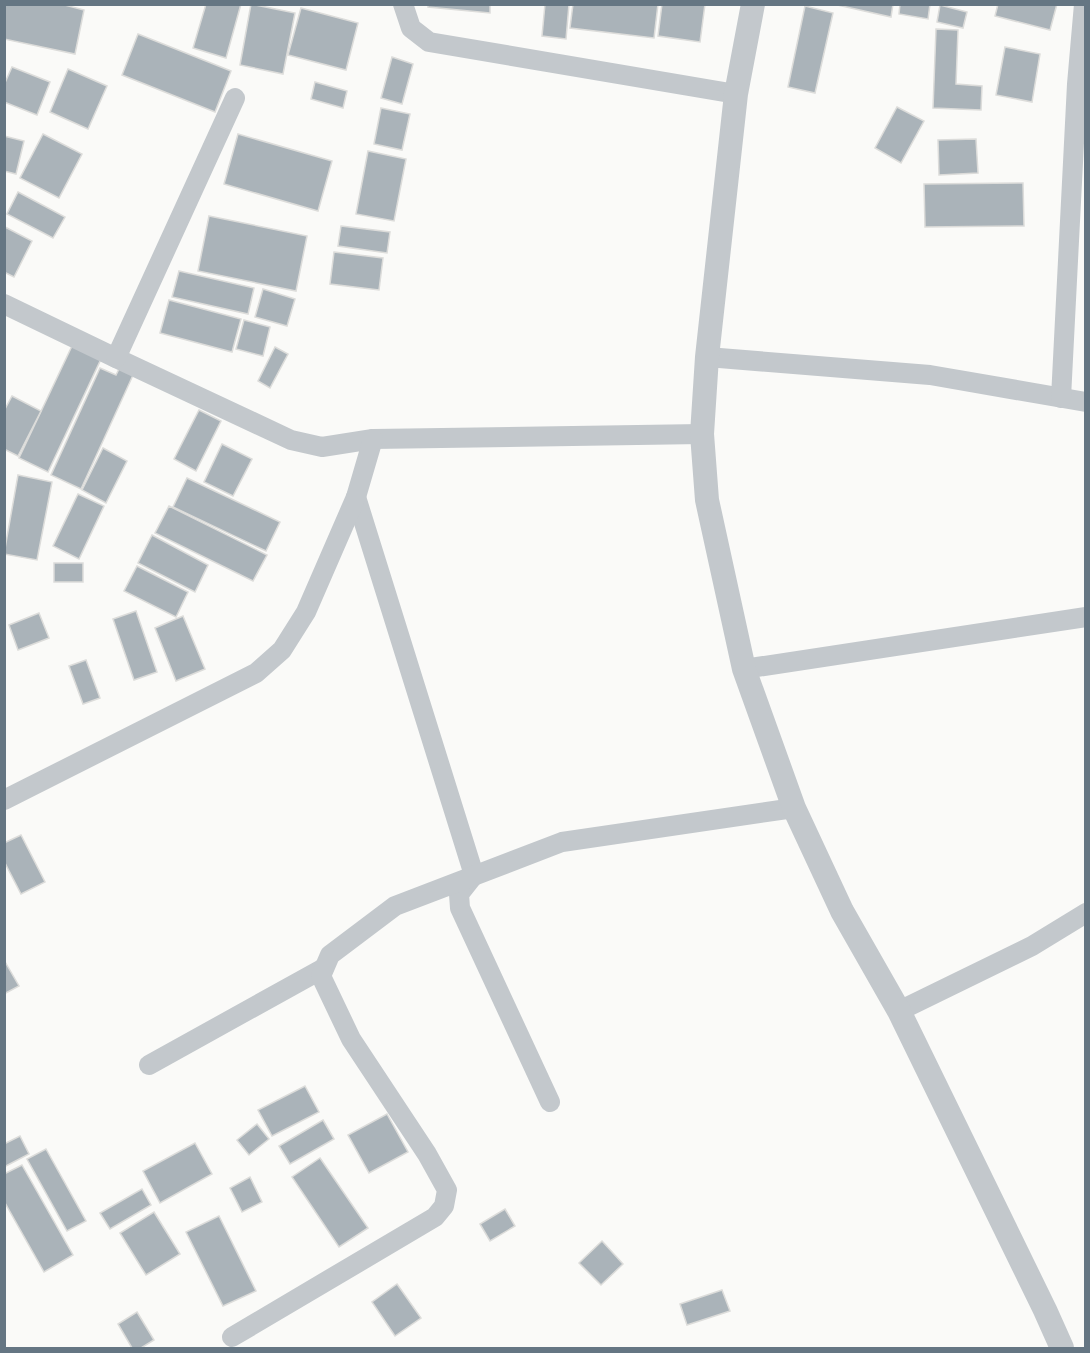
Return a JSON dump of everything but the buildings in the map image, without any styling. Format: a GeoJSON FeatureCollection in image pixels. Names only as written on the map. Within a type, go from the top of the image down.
{"type":"FeatureCollection","features":[{"type":"Feature","properties":{"kind":"street"},"geometry":{"type":"LineString","coordinates":[[403,4],[411,28],[429,42],[736,94]]}},
{"type":"Feature","properties":{"kind":"street"},"geometry":{"type":"LineString","coordinates":[[753,4],[736,94],[707,357],[702,434],[707,500],[744,669],[794,808],[842,911],[899,1011],[1062,1348]]}},
{"type":"Feature","properties":{"kind":"street"},"geometry":{"type":"LineString","coordinates":[[1061,398],[1077,84],[1084,4]]}},
{"type":"Feature","properties":{"kind":"street"},"geometry":{"type":"LineString","coordinates":[[116,358],[235,98]]}},
{"type":"Feature","properties":{"kind":"street"},"geometry":{"type":"LineString","coordinates":[[4,304],[291,440],[322,447],[373,439],[702,434]]}},
{"type":"Feature","properties":{"kind":"street"},"geometry":{"type":"LineString","coordinates":[[707,357],[930,375],[1086,402]]}},
{"type":"Feature","properties":{"kind":"street"},"geometry":{"type":"LineString","coordinates":[[4,800],[256,674],[282,650],[306,612],[356,497],[373,439]]}},
{"type":"Feature","properties":{"kind":"street"},"geometry":{"type":"LineString","coordinates":[[356,497],[474,875]]}},
{"type":"Feature","properties":{"kind":"street"},"geometry":{"type":"LineString","coordinates":[[744,669],[1086,617]]}},
{"type":"Feature","properties":{"kind":"street"},"geometry":{"type":"LineString","coordinates":[[232,1337],[435,1217],[444,1206],[447,1190],[427,1154],[351,1039],[321,976],[330,955],[395,906],[562,842],[794,808]]}},
{"type":"Feature","properties":{"kind":"street"},"geometry":{"type":"LineString","coordinates":[[474,875],[459,894],[460,908],[550,1102]]}},
{"type":"Feature","properties":{"kind":"street"},"geometry":{"type":"LineString","coordinates":[[899,1011],[1032,946],[1086,913]]}},
{"type":"Feature","properties":{"kind":"street"},"geometry":{"type":"LineString","coordinates":[[149,1065],[324,968]]}}]}
